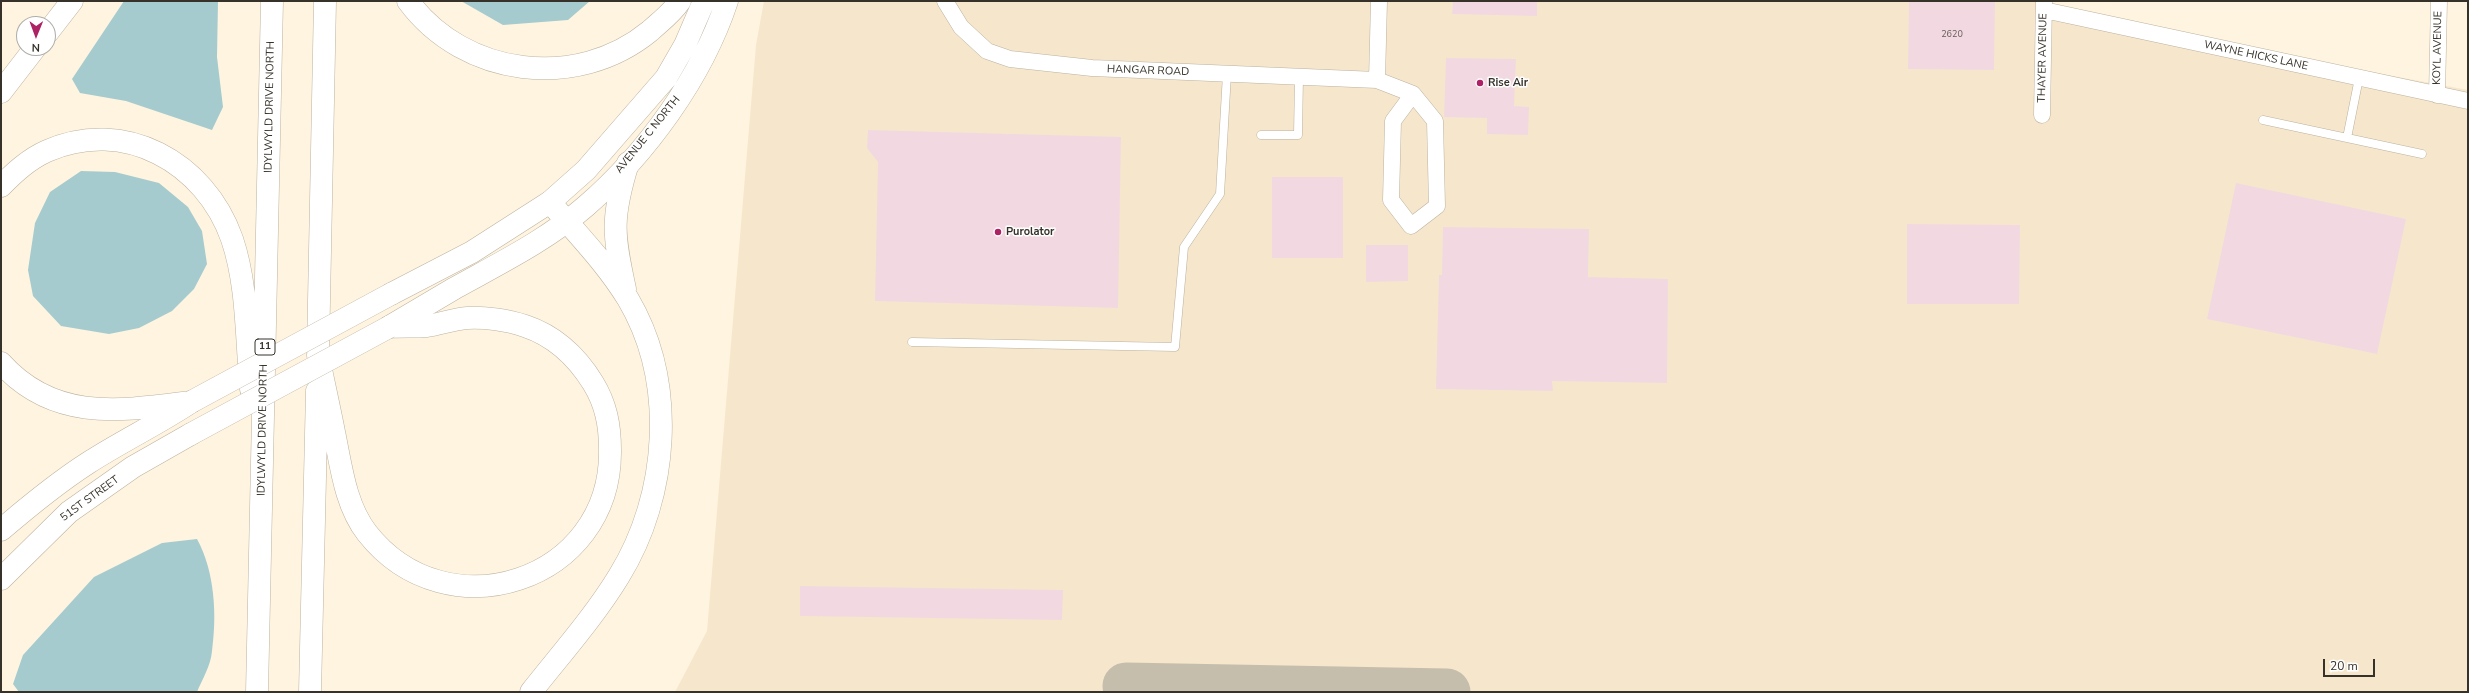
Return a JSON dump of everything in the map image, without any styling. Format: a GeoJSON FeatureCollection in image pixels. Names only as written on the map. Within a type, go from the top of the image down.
{"type":"FeatureCollection","features":[{"type":"Feature","properties":{"kind":"main road"},"geometry":{"type":"LineString","coordinates":[[56,22],[72,1]]}},
{"type":"Feature","properties":{"kind":"main road","name":"IDYLWYLD DRIVE NORTH"},"geometry":{"type":"LineString","coordinates":[[257,692],[272,1]]}},
{"type":"Feature","properties":{"kind":"main road"},"geometry":{"type":"LineString","coordinates":[[310,692],[325,1]]}},
{"type":"Feature","properties":{"kind":"main road"},"geometry":{"type":"LineString","coordinates":[[408,1],[431,26],[454,45],[486,59],[520,68],[549,70],[575,66],[604,57],[635,43],[672,12],[680,1]]}},
{"type":"Feature","properties":{"kind":"main road","name":"AVENUE C NORTH"},"geometry":{"type":"LineString","coordinates":[[191,402],[472,252],[550,202],[601,154],[666,78],[685,45],[704,1]]}},
{"type":"Feature","properties":{"kind":"main road","name":"AVENUE C NORTH"},"geometry":{"type":"LineString","coordinates":[[389,327],[517,254],[586,206],[628,163],[672,109],[699,67],[727,1]]}},
{"type":"Feature","properties":{"kind":"main road"},"geometry":{"type":"LineString","coordinates":[[1,92],[29,56]]}},
{"type":"Feature","properties":{"kind":"main road"},"geometry":{"type":"LineString","coordinates":[[1,186],[29,161],[47,152],[88,140],[128,142],[167,157],[188,172],[214,202],[232,239],[243,288],[262,490]]}},
{"type":"Feature","properties":{"kind":"main road"},"geometry":{"type":"LineString","coordinates":[[627,298],[615,244],[614,228],[617,199],[628,163]]}},
{"type":"Feature","properties":{"kind":"main road"},"geometry":{"type":"LineString","coordinates":[[531,692],[619,577],[630,556],[641,528],[654,484],[662,431],[658,379],[643,329],[627,298],[593,251],[550,202]]}},
{"type":"Feature","properties":{"kind":"main road"},"geometry":{"type":"LineString","coordinates":[[318,354],[347,491],[366,532],[399,565],[418,575],[454,586],[473,587],[506,584],[552,565],[582,535],[599,511],[607,484],[610,458],[607,414],[601,396],[588,375],[562,345],[525,326],[468,318],[426,326],[389,327]]}},
{"type":"Feature","properties":{"kind":"main road","name":"51ST STREET"},"geometry":{"type":"LineString","coordinates":[[1,579],[69,512],[133,468],[191,434],[389,327]]}},
{"type":"Feature","properties":{"kind":"main road"},"geometry":{"type":"LineString","coordinates":[[1,363],[18,380],[36,392],[74,406],[123,410],[191,402]]}},
{"type":"Feature","properties":{"kind":"main road"},"geometry":{"type":"LineString","coordinates":[[1,530],[28,506],[82,467],[191,402]]}},
{"type":"Feature","properties":{"kind":"street","name":"HANGAR ROAD"},"geometry":{"type":"LineString","coordinates":[[945,1],[961,27],[987,51],[1010,58],[1092,68],[1377,80],[1413,94],[1435,121],[1437,206],[1412,226],[1391,200],[1393,121],[1413,94]]}},
{"type":"Feature","properties":{"kind":"street"},"geometry":{"type":"LineString","coordinates":[[1377,80],[1379,1]]}},
{"type":"Feature","properties":{"kind":"street","name":"KOYL AVENUE"},"geometry":{"type":"LineString","coordinates":[[2437,95],[2439,1]]}},
{"type":"Feature","properties":{"kind":"street","name":"WAYNE HICKS LANE"},"geometry":{"type":"LineString","coordinates":[[2044,6],[2359,78],[2468,101]]}},
{"type":"Feature","properties":{"kind":"street","name":"THAYER AVENUE"},"geometry":{"type":"LineString","coordinates":[[2042,115],[2044,6]]}},
{"type":"Feature","properties":{"kind":"lane"},"geometry":{"type":"LineString","coordinates":[[912,342],[1175,347],[1184,247],[1220,194],[1227,74]]}},
{"type":"Feature","properties":{"kind":"lane"},"geometry":{"type":"LineString","coordinates":[[1261,134],[1298,135],[1299,77]]}},
{"type":"Feature","properties":{"kind":"lane"},"geometry":{"type":"LineString","coordinates":[[2347,138],[2359,78]]}},
{"type":"Feature","properties":{"kind":"lane"},"geometry":{"type":"LineString","coordinates":[[2263,120],[2422,154]]}},
{"type":"Feature","properties":{"kind":"shaded area"},"geometry":{"type":"Polygon","coordinates":[[[764,1],[2044,1],[2044,11],[2468,90],[2468,692],[675,692],[707,631],[756,45],[764,1]]]}},
{"type":"Feature","properties":{"kind":"water"},"geometry":{"type":"Polygon","coordinates":[[[124,1],[218,1],[217,57],[223,107],[212,130],[126,101],[80,93],[72,79],[124,1]]]}},
{"type":"Feature","properties":{"kind":"water"},"geometry":{"type":"Polygon","coordinates":[[[461,1],[590,1],[568,20],[503,25],[461,1]]]}},
{"type":"Feature","properties":{"kind":"water"},"geometry":{"type":"Polygon","coordinates":[[[81,171],[115,172],[159,183],[188,207],[202,231],[207,264],[194,289],[172,311],[139,328],[109,334],[61,326],[33,296],[28,270],[35,223],[50,192],[81,171]]]}},
{"type":"Feature","properties":{"kind":"water"},"geometry":{"type":"Polygon","coordinates":[[[197,539],[208,565],[211,579],[214,608],[214,637],[210,662],[197,692],[19,692],[13,684],[23,655],[94,577],[162,543],[197,539]]]}},
{"type":"Feature","properties":{"kind":"building"},"geometry":{"type":"Polygon","coordinates":[[[1453,1],[1537,1],[1537,16],[1452,14],[1453,1]]]}},
{"type":"Feature","properties":{"kind":"building"},"geometry":{"type":"Polygon","coordinates":[[[1909,1],[1995,1],[1994,70],[1908,69],[1909,1]]]}},
{"type":"Feature","properties":{"kind":"building","name":"Rise Air"},"geometry":{"type":"Polygon","coordinates":[[[1446,58],[1516,59],[1514,106],[1529,107],[1528,135],[1487,134],[1487,118],[1444,117],[1446,58]]]}},
{"type":"Feature","properties":{"kind":"building","name":"Purolator"},"geometry":{"type":"Polygon","coordinates":[[[868,130],[1121,137],[1118,308],[875,301],[878,162],[867,148],[868,130]]]}},
{"type":"Feature","properties":{"kind":"building"},"geometry":{"type":"Polygon","coordinates":[[[1272,177],[1343,177],[1343,258],[1272,258],[1272,177]]]}},
{"type":"Feature","properties":{"kind":"building"},"geometry":{"type":"Polygon","coordinates":[[[2236,183],[2406,219],[2377,354],[2207,319],[2236,183]]]}},
{"type":"Feature","properties":{"kind":"building"},"geometry":{"type":"Polygon","coordinates":[[[1907,224],[2020,225],[2019,304],[1907,304],[1907,224]]]}},
{"type":"Feature","properties":{"kind":"building"},"geometry":{"type":"Polygon","coordinates":[[[1443,227],[1589,229],[1588,277],[1668,279],[1667,383],[1552,381],[1553,391],[1436,389],[1439,275],[1442,275],[1443,227]]]}},
{"type":"Feature","properties":{"kind":"building"},"geometry":{"type":"Polygon","coordinates":[[[1366,245],[1408,245],[1408,281],[1366,282],[1366,245]]]}},
{"type":"Feature","properties":{"kind":"building"},"geometry":{"type":"Polygon","coordinates":[[[800,586],[1063,590],[1062,620],[800,616],[800,586]]]}},
{"type":"Feature","properties":{"kind":"taxiway"},"geometry":{"type":"LineString","coordinates":[[1126,686],[1447,692]]}},
{"type":"Feature","properties":{"kind":"place","name":"Rise Air"},"geometry":{"type":"Point","coordinates":[1480,83]}},
{"type":"Feature","properties":{"kind":"place","name":"Purolator"},"geometry":{"type":"Point","coordinates":[998,232]}}]}
